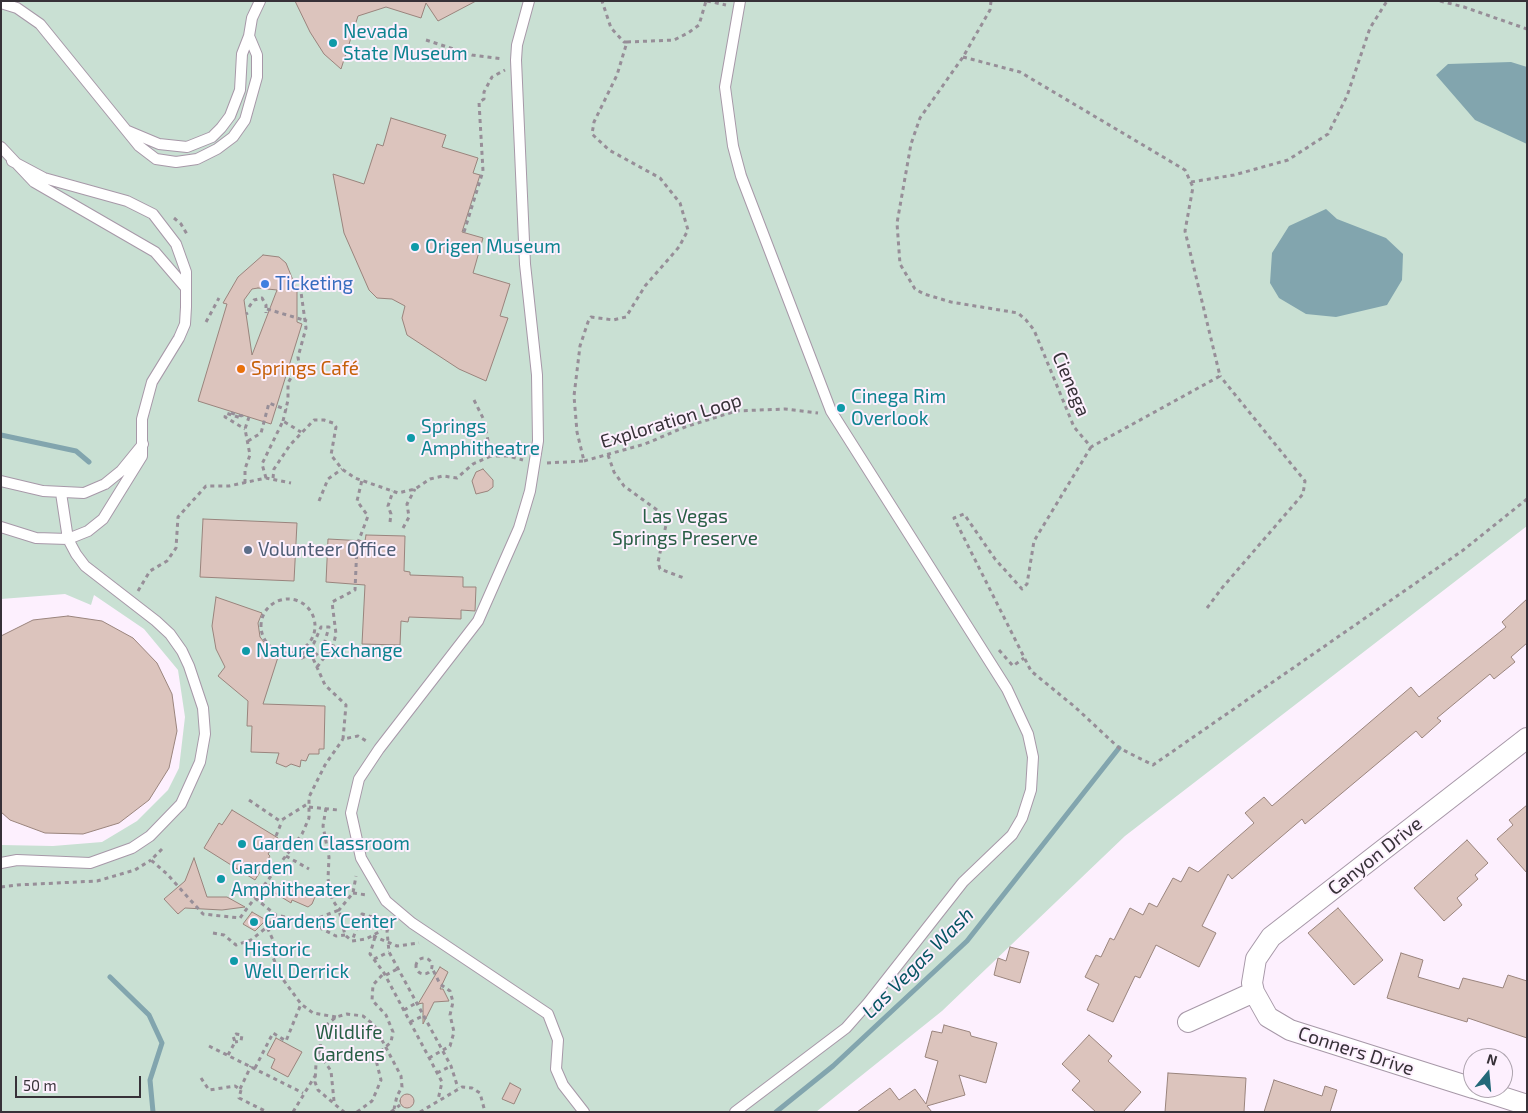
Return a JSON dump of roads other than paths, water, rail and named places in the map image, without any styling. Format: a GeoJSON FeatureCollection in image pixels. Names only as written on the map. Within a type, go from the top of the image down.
{"type":"FeatureCollection","features":[{"type":"Feature","properties":{"kind":"street","name":"Canyon Drive"},"geometry":{"type":"LineString","coordinates":[[1254,992],[1252,983],[1256,959],[1271,937],[1527,738]]}},
{"type":"Feature","properties":{"kind":"street"},"geometry":{"type":"LineString","coordinates":[[1188,1022],[1254,992]]}},
{"type":"Feature","properties":{"kind":"street","name":"Conners Drive"},"geometry":{"type":"LineString","coordinates":[[1254,992],[1268,1017],[1290,1030],[1463,1085]]}},
{"type":"Feature","properties":{"kind":"street","name":"Conners Drive"},"geometry":{"type":"LineString","coordinates":[[1505,1098],[1527,1105]]}},
{"type":"Feature","properties":{"kind":"lane"},"geometry":{"type":"LineString","coordinates":[[123,128],[147,140],[172,146],[188,146],[212,137],[230,116],[235,106],[240,90],[242,54],[249,36],[252,18],[260,1]]}},
{"type":"Feature","properties":{"kind":"lane"},"geometry":{"type":"LineString","coordinates":[[529,1],[517,45],[516,68],[525,264],[537,376],[538,441],[530,491],[519,528],[478,621],[379,749],[359,779],[351,813],[354,833],[367,870],[378,890],[398,912],[548,1014],[558,1040],[556,1069],[563,1085],[584,1112]]}},
{"type":"Feature","properties":{"kind":"lane"},"geometry":{"type":"LineString","coordinates":[[735,1112],[846,1028],[868,1003],[963,882],[1012,834],[1022,818],[1031,790],[1033,757],[1028,734],[1006,689],[831,411],[742,176],[733,146],[725,87],[740,1]]}},
{"type":"Feature","properties":{"kind":"lane"},"geometry":{"type":"LineString","coordinates":[[1,3],[17,8],[40,24],[139,146],[156,158],[176,162],[197,159],[218,149],[233,137],[246,120],[257,77],[257,56],[249,36]]}},
{"type":"Feature","properties":{"kind":"lane"},"geometry":{"type":"LineString","coordinates":[[1,147],[12,161],[34,182],[155,252],[186,288]]}},
{"type":"Feature","properties":{"kind":"lane"},"geometry":{"type":"LineString","coordinates":[[1,527],[36,538],[68,539],[88,530],[103,519],[137,467],[142,456],[142,419],[152,382],[179,338],[184,324],[186,288],[186,272],[176,244],[153,214],[127,201],[44,178],[12,161]]}},
{"type":"Feature","properties":{"kind":"lane"},"geometry":{"type":"LineString","coordinates":[[1,481],[34,489],[84,493],[105,484],[121,471],[143,444]]}},
{"type":"Feature","properties":{"kind":"lane"},"geometry":{"type":"LineString","coordinates":[[1,863],[17,860],[90,863],[132,848],[150,836],[177,809],[191,786],[200,762],[205,734],[203,708],[182,651],[170,634],[85,566],[68,539],[61,492]]}},
{"type":"Feature","properties":{"kind":"water"},"geometry":{"type":"Polygon","coordinates":[[[1511,62],[1527,67],[1527,144],[1475,120],[1436,75],[1448,64],[1511,62]]]}},
{"type":"Feature","properties":{"kind":"water"},"geometry":{"type":"Polygon","coordinates":[[[1326,209],[1337,219],[1386,238],[1403,254],[1402,280],[1387,305],[1336,317],[1306,314],[1279,298],[1270,283],[1272,253],[1289,226],[1326,209]]]}},
{"type":"Feature","properties":{"kind":"waterway"},"geometry":{"type":"LineString","coordinates":[[1,435],[76,451],[89,462]]}},
{"type":"Feature","properties":{"kind":"waterway","name":"Las Vegas Wash"},"geometry":{"type":"LineString","coordinates":[[776,1112],[833,1066],[967,941],[1119,748]]}},
{"type":"Feature","properties":{"kind":"waterway"},"geometry":{"type":"LineString","coordinates":[[110,977],[149,1015],[162,1043],[150,1080],[153,1112]]}},
{"type":"Feature","properties":{"kind":"place","name":"Nevada State Museum"},"geometry":{"type":"Point","coordinates":[333,43]}},
{"type":"Feature","properties":{"kind":"place","name":"Origen Museum"},"geometry":{"type":"Point","coordinates":[415,247]}},
{"type":"Feature","properties":{"kind":"place","name":"Ticketing"},"geometry":{"type":"Point","coordinates":[265,284]}},
{"type":"Feature","properties":{"kind":"place","name":"Springs Café"},"geometry":{"type":"Point","coordinates":[241,369]}},
{"type":"Feature","properties":{"kind":"place","name":"Cinega Rim Overlook"},"geometry":{"type":"Point","coordinates":[841,408]}},
{"type":"Feature","properties":{"kind":"place","name":"Springs Amphitheatre"},"geometry":{"type":"Point","coordinates":[411,438]}},
{"type":"Feature","properties":{"kind":"place","name":"Volunteer Office"},"geometry":{"type":"Point","coordinates":[248,550]}},
{"type":"Feature","properties":{"kind":"place","name":"Nature Exchange"},"geometry":{"type":"Point","coordinates":[246,651]}},
{"type":"Feature","properties":{"kind":"place","name":"Garden Classroom"},"geometry":{"type":"Point","coordinates":[242,844]}},
{"type":"Feature","properties":{"kind":"place","name":"Garden Amphitheater"},"geometry":{"type":"Point","coordinates":[221,879]}},
{"type":"Feature","properties":{"kind":"place","name":"Gardens Center"},"geometry":{"type":"Point","coordinates":[254,922]}},
{"type":"Feature","properties":{"kind":"place","name":"Historic Well Derrick"},"geometry":{"type":"Point","coordinates":[234,961]}},
{"type":"Feature","properties":{"kind":"park label","name":"Las Vegas Springs Preserve"},"geometry":{"type":"Point","coordinates":[685,528]}},
{"type":"Feature","properties":{"kind":"park label","name":"Wildlife Gardens"},"geometry":{"type":"Point","coordinates":[349,1044]}}]}
